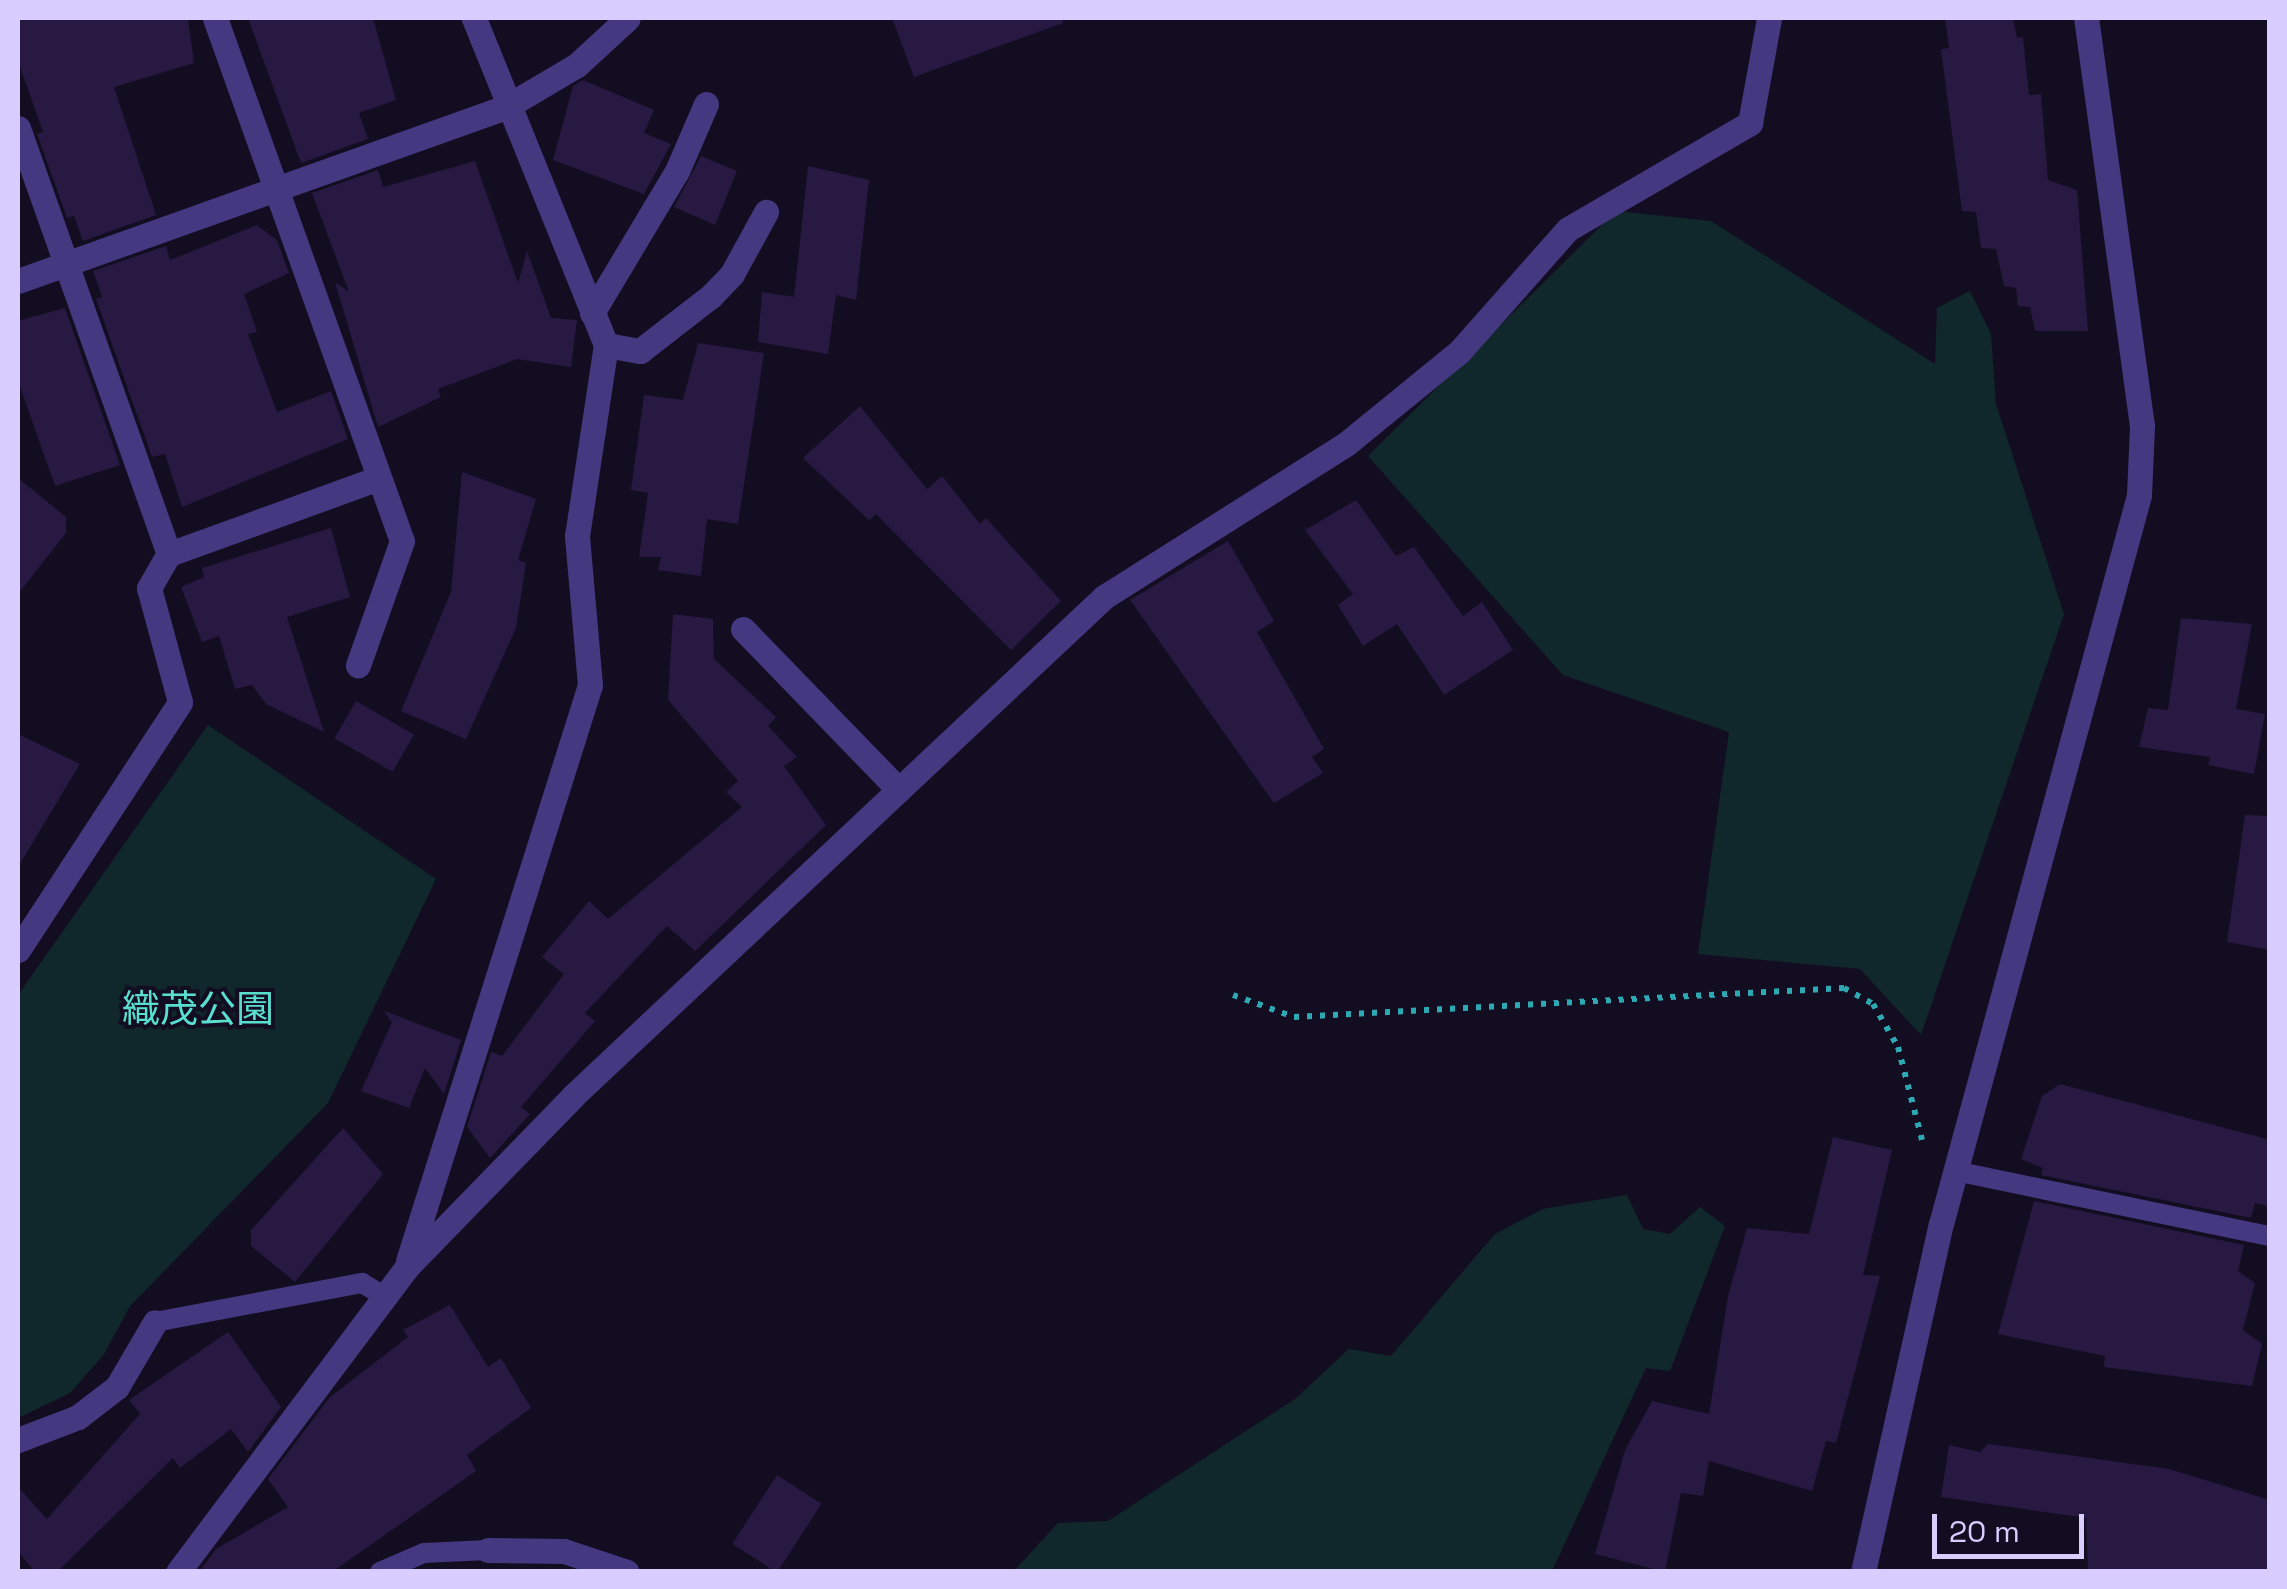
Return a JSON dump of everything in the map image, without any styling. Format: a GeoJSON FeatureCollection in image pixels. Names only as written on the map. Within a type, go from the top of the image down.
{"type":"FeatureCollection","features":[{"type":"Feature","properties":{"kind":"street"},"geometry":{"type":"LineString","coordinates":[[215,18],[402,541],[358,665]]}},
{"type":"Feature","properties":{"kind":"street"},"geometry":{"type":"LineString","coordinates":[[406,1268],[590,685],[577,536],[606,345],[506,107],[474,18]]}},
{"type":"Feature","properties":{"kind":"street"},"geometry":{"type":"LineString","coordinates":[[18,281],[506,107],[577,64],[628,18]]}},
{"type":"Feature","properties":{"kind":"street"},"geometry":{"type":"LineString","coordinates":[[178,1572],[406,1268],[572,1096],[1104,597],[1346,444],[1445,363],[1568,229],[1750,123],[1769,18]]}},
{"type":"Feature","properties":{"kind":"street"},"geometry":{"type":"LineString","coordinates":[[1862,1572],[1954,1170],[2140,495],[2142,426],[2086,18]]}},
{"type":"Feature","properties":{"kind":"street"},"geometry":{"type":"LineString","coordinates":[[592,313],[677,171],[706,104]]}},
{"type":"Feature","properties":{"kind":"street"},"geometry":{"type":"LineString","coordinates":[[18,128],[168,554]]}},
{"type":"Feature","properties":{"kind":"street"},"geometry":{"type":"LineString","coordinates":[[606,345],[640,350],[711,296],[732,274],[766,212]]}},
{"type":"Feature","properties":{"kind":"street"},"geometry":{"type":"LineString","coordinates":[[18,950],[180,702],[149,588],[168,554],[379,478]]}},
{"type":"Feature","properties":{"kind":"street"},"geometry":{"type":"LineString","coordinates":[[743,629],[899,790]]}},
{"type":"Feature","properties":{"kind":"street"},"geometry":{"type":"LineString","coordinates":[[18,1440],[78,1417],[117,1387],[155,1322]]}},
{"type":"Feature","properties":{"kind":"street"},"geometry":{"type":"LineString","coordinates":[[488,1550],[564,1551],[627,1572]]}},
{"type":"Feature","properties":{"kind":"lane"},"geometry":{"type":"LineString","coordinates":[[1954,1170],[2270,1236]]}},
{"type":"Feature","properties":{"kind":"lane"},"geometry":{"type":"LineString","coordinates":[[155,1322],[362,1283],[385,1297]]}},
{"type":"Feature","properties":{"kind":"lane"},"geometry":{"type":"LineString","coordinates":[[380,1572],[424,1553],[488,1550]]}},
{"type":"Feature","properties":{"kind":"path"},"geometry":{"type":"LineString","coordinates":[[1233,994],[1294,1017],[1844,988],[1874,1004],[1898,1048],[1924,1146]]}},
{"type":"Feature","properties":{"kind":"green space"},"geometry":{"type":"Polygon","coordinates":[[[1616,211],[1711,221],[1935,364],[1937,308],[1970,291],[1991,334],[1996,404],[2064,614],[1921,1035],[1860,969],[1698,954],[1729,732],[1563,675],[1368,456],[1616,211]]]}},
{"type":"Feature","properties":{"kind":"green space","name":"織茂公園"},"geometry":{"type":"Polygon","coordinates":[[[208,725],[436,879],[328,1103],[130,1306],[104,1354],[70,1393],[18,1418],[18,995],[208,725]]]}},
{"type":"Feature","properties":{"kind":"green space"},"geometry":{"type":"Polygon","coordinates":[[[1627,1195],[1643,1229],[1670,1234],[1700,1207],[1725,1226],[1670,1371],[1646,1368],[1552,1571],[1014,1571],[1058,1523],[1108,1521],[1295,1399],[1349,1349],[1391,1356],[1495,1234],[1543,1209],[1627,1195]]]}},
{"type":"Feature","properties":{"kind":"building"},"geometry":{"type":"Polygon","coordinates":[[[18,18],[188,18],[194,63],[114,87],[156,215],[83,241],[74,216],[67,218],[37,134],[43,132],[18,61],[18,18]]]}},
{"type":"Feature","properties":{"kind":"building"},"geometry":{"type":"Polygon","coordinates":[[[248,18],[373,18],[396,100],[359,113],[368,139],[301,163],[248,18]]]}},
{"type":"Feature","properties":{"kind":"building"},"geometry":{"type":"Polygon","coordinates":[[[892,18],[1062,18],[1063,23],[914,77],[892,18]]]}},
{"type":"Feature","properties":{"kind":"building"},"geometry":{"type":"Polygon","coordinates":[[[1945,18],[2013,18],[2017,38],[2023,37],[2029,95],[2041,94],[2048,180],[2077,190],[2088,331],[2035,331],[2030,307],[2018,306],[2016,288],[2004,286],[1996,249],[1981,248],[1976,212],[1962,211],[1941,49],[1949,48],[1945,18]]]}},
{"type":"Feature","properties":{"kind":"building"},"geometry":{"type":"Polygon","coordinates":[[[583,80],[654,110],[644,133],[671,144],[644,194],[553,160],[573,86],[583,80]]]}},
{"type":"Feature","properties":{"kind":"building"},"geometry":{"type":"Polygon","coordinates":[[[701,156],[737,171],[715,225],[674,207],[701,156]]]}},
{"type":"Feature","properties":{"kind":"building"},"geometry":{"type":"Polygon","coordinates":[[[475,161],[518,283],[527,251],[551,318],[577,320],[571,367],[517,359],[438,389],[441,397],[378,427],[335,282],[349,292],[312,193],[378,170],[383,187],[475,161]]]}},
{"type":"Feature","properties":{"kind":"building"},"geometry":{"type":"Polygon","coordinates":[[[808,166],[869,180],[856,300],[836,295],[828,354],[758,342],[762,292],[794,297],[808,166]]]}},
{"type":"Feature","properties":{"kind":"building"},"geometry":{"type":"Polygon","coordinates":[[[257,225],[277,240],[289,273],[244,294],[257,332],[248,334],[277,412],[331,391],[348,439],[182,507],[165,454],[152,457],[96,299],[102,297],[93,271],[166,246],[170,260],[257,225]]]}},
{"type":"Feature","properties":{"kind":"building"},"geometry":{"type":"Polygon","coordinates":[[[65,308],[120,465],[55,486],[18,381],[18,321],[65,308]]]}},
{"type":"Feature","properties":{"kind":"building"},"geometry":{"type":"Polygon","coordinates":[[[698,343],[764,353],[738,524],[707,519],[701,576],[658,570],[661,557],[639,557],[648,493],[631,490],[644,395],[683,400],[698,343]]]}},
{"type":"Feature","properties":{"kind":"building"},"geometry":{"type":"Polygon","coordinates":[[[860,406],[927,489],[942,476],[980,524],[986,518],[1061,601],[1011,650],[876,514],[869,520],[803,458],[860,406]]]}},
{"type":"Feature","properties":{"kind":"building"},"geometry":{"type":"Polygon","coordinates":[[[462,472],[536,499],[518,560],[526,563],[516,628],[466,739],[401,711],[451,592],[462,472]]]}},
{"type":"Feature","properties":{"kind":"building"},"geometry":{"type":"Polygon","coordinates":[[[18,478],[66,517],[66,533],[18,594],[18,478]]]}},
{"type":"Feature","properties":{"kind":"building"},"geometry":{"type":"Polygon","coordinates":[[[1356,500],[1396,556],[1414,547],[1463,616],[1482,602],[1513,650],[1444,695],[1397,624],[1363,646],[1338,605],[1353,594],[1305,530],[1356,500]]]}},
{"type":"Feature","properties":{"kind":"building"},"geometry":{"type":"Polygon","coordinates":[[[331,528],[350,597],[287,617],[324,732],[266,704],[252,685],[235,689],[219,636],[202,642],[181,587],[204,577],[202,568],[331,528]]]}},
{"type":"Feature","properties":{"kind":"building"},"geometry":{"type":"Polygon","coordinates":[[[1228,541],[1274,621],[1257,632],[1324,749],[1312,757],[1323,773],[1274,803],[1130,600],[1228,541]]]}},
{"type":"Feature","properties":{"kind":"building"},"geometry":{"type":"Polygon","coordinates":[[[673,614],[713,619],[714,659],[776,717],[768,726],[797,757],[784,766],[826,825],[695,951],[667,926],[585,1013],[595,1021],[521,1107],[530,1114],[490,1158],[467,1127],[491,1052],[502,1056],[564,974],[542,957],[589,901],[608,919],[742,807],[726,792],[738,781],[668,700],[673,614]]]}},
{"type":"Feature","properties":{"kind":"building"},"geometry":{"type":"Polygon","coordinates":[[[2181,618],[2252,624],[2236,709],[2265,714],[2254,774],[2208,765],[2210,757],[2139,747],[2148,708],[2168,710],[2181,618]]]}},
{"type":"Feature","properties":{"kind":"building"},"geometry":{"type":"Polygon","coordinates":[[[356,701],[414,734],[393,772],[334,738],[356,701]]]}},
{"type":"Feature","properties":{"kind":"building"},"geometry":{"type":"Polygon","coordinates":[[[18,734],[80,764],[18,867],[18,734]]]}},
{"type":"Feature","properties":{"kind":"building"},"geometry":{"type":"Polygon","coordinates":[[[2245,815],[2270,816],[2270,950],[2227,942],[2245,815]]]}},
{"type":"Feature","properties":{"kind":"building"},"geometry":{"type":"Polygon","coordinates":[[[384,1011],[461,1040],[444,1094],[425,1068],[409,1108],[361,1091],[392,1022],[384,1011]]]}},
{"type":"Feature","properties":{"kind":"building"},"geometry":{"type":"Polygon","coordinates":[[[2060,1084],[2270,1140],[2270,1207],[2255,1203],[2251,1218],[2041,1175],[2043,1168],[2021,1159],[2042,1096],[2060,1084]]]}},
{"type":"Feature","properties":{"kind":"building"},"geometry":{"type":"Polygon","coordinates":[[[343,1128],[383,1174],[295,1282],[251,1246],[251,1230],[343,1128]]]}},
{"type":"Feature","properties":{"kind":"building"},"geometry":{"type":"Polygon","coordinates":[[[1833,1137],[1892,1150],[1863,1275],[1880,1276],[1836,1443],[1826,1441],[1812,1491],[1709,1461],[1703,1496],[1681,1493],[1665,1572],[1595,1554],[1625,1450],[1652,1401],[1709,1414],[1728,1296],[1747,1228],[1809,1234],[1833,1137]]]}},
{"type":"Feature","properties":{"kind":"building"},"geometry":{"type":"Polygon","coordinates":[[[2034,1201],[2244,1245],[2238,1271],[2255,1283],[2243,1330],[2262,1344],[2252,1386],[2104,1367],[2105,1356],[1998,1334],[2034,1201]]]}},
{"type":"Feature","properties":{"kind":"building"},"geometry":{"type":"Polygon","coordinates":[[[450,1305],[488,1367],[501,1358],[531,1408],[467,1455],[476,1471],[332,1572],[199,1572],[216,1549],[288,1507],[268,1479],[330,1397],[408,1337],[403,1330],[450,1305]]]}},
{"type":"Feature","properties":{"kind":"building"},"geometry":{"type":"Polygon","coordinates":[[[228,1332],[281,1407],[248,1452],[231,1429],[180,1468],[173,1458],[57,1572],[35,1572],[18,1551],[18,1487],[47,1519],[140,1414],[129,1400],[228,1332]]]}},
{"type":"Feature","properties":{"kind":"building"},"geometry":{"type":"Polygon","coordinates":[[[1988,1444],[2169,1469],[2270,1500],[2270,1572],[2088,1572],[2086,1518],[1941,1497],[1949,1445],[1980,1452],[1988,1444]]]}},
{"type":"Feature","properties":{"kind":"building"},"geometry":{"type":"Polygon","coordinates":[[[777,1475],[821,1504],[777,1572],[732,1544],[777,1475]]]}}]}
